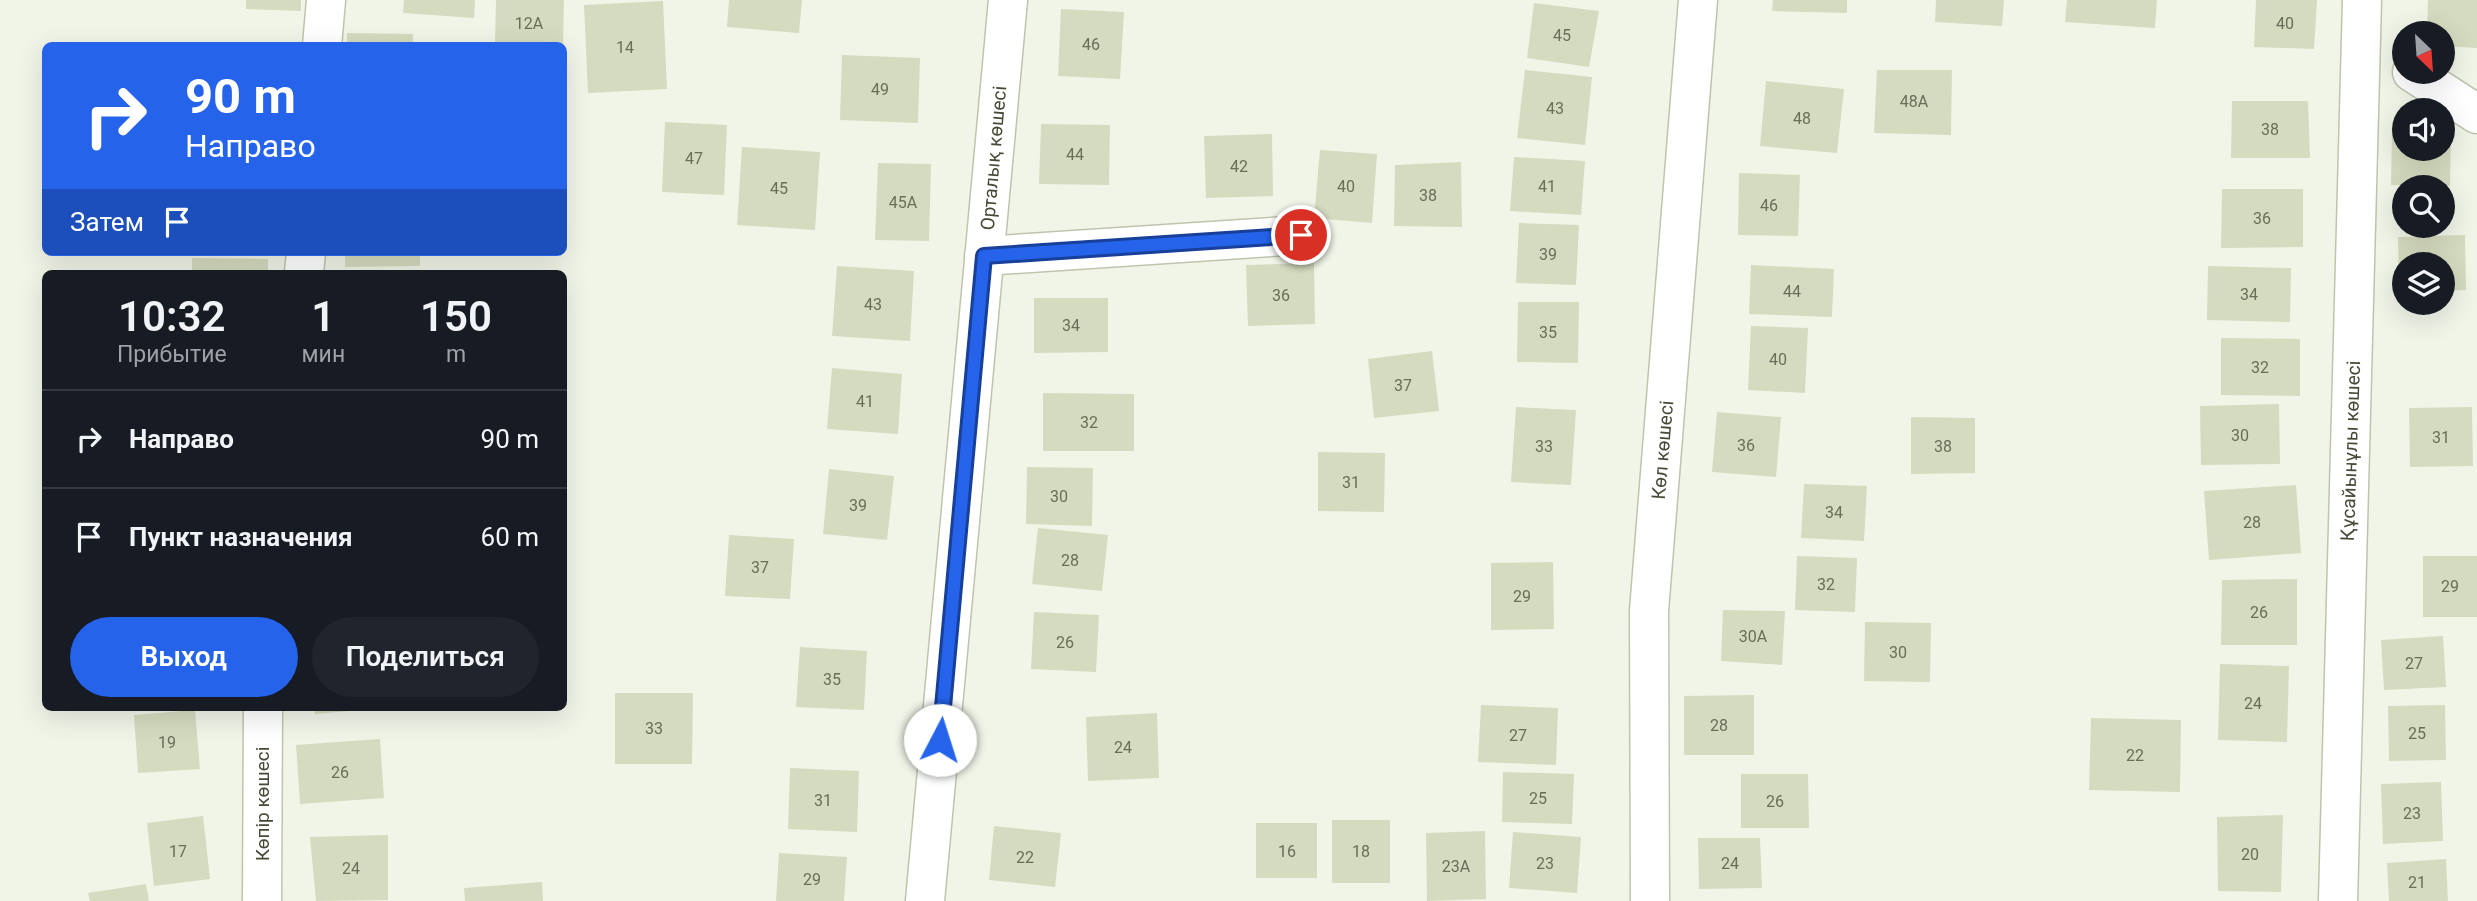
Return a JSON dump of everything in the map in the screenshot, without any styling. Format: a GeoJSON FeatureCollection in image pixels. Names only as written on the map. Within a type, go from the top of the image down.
{"type":"FeatureCollection","features":[{"type":"Feature","properties":{"kind":"street"},"geometry":{"type":"LineString","coordinates":[[322,42],[326,0]]}},
{"type":"Feature","properties":{"kind":"street","name":"Орталық көшесі"},"geometry":{"type":"LineString","coordinates":[[925,901],[1008,0]]}},
{"type":"Feature","properties":{"kind":"street","name":"Көл көшесі"},"geometry":{"type":"LineString","coordinates":[[1650,901],[1649,611],[1698,0]]}},
{"type":"Feature","properties":{"kind":"street"},"geometry":{"type":"LineString","coordinates":[[2362,13],[2392,58]]}},
{"type":"Feature","properties":{"kind":"street","name":"Құсайынұлы көшесі"},"geometry":{"type":"LineString","coordinates":[[2338,901],[2362,13]]}},
{"type":"Feature","properties":{"kind":"street"},"geometry":{"type":"LineString","coordinates":[[2431,84],[2477,114]]}},
{"type":"Feature","properties":{"kind":"street"},"geometry":{"type":"LineString","coordinates":[[984,256],[1301,235]]}},
{"type":"Feature","properties":{"kind":"street","name":"Көпір көшесі"},"geometry":{"type":"LineString","coordinates":[[262,901],[263,711]]}},
{"type":"Feature","properties":{"kind":"building"},"geometry":{"type":"Polygon","coordinates":[[[246,0],[301,0],[301,11],[246,9],[246,0]]]}},
{"type":"Feature","properties":{"kind":"building"},"geometry":{"type":"Polygon","coordinates":[[[404,0],[475,0],[474,18],[403,13],[404,0]]]}},
{"type":"Feature","properties":{"kind":"building"},"geometry":{"type":"Polygon","coordinates":[[[496,0],[564,0],[563,42],[495,42],[496,0]]]}},
{"type":"Feature","properties":{"kind":"building"},"geometry":{"type":"Polygon","coordinates":[[[729,0],[802,0],[799,33],[727,27],[729,0]]]}},
{"type":"Feature","properties":{"kind":"building"},"geometry":{"type":"Polygon","coordinates":[[[1773,0],[1847,0],[1847,13],[1772,11],[1773,0]]]}},
{"type":"Feature","properties":{"kind":"building"},"geometry":{"type":"Polygon","coordinates":[[[1936,0],[2004,0],[2002,26],[1935,22],[1936,0]]]}},
{"type":"Feature","properties":{"kind":"building"},"geometry":{"type":"Polygon","coordinates":[[[2067,0],[2157,0],[2155,28],[2065,22],[2067,0]]]}},
{"type":"Feature","properties":{"kind":"building"},"geometry":{"type":"Polygon","coordinates":[[[2256,0],[2317,0],[2314,49],[2254,47],[2256,0]]]}},
{"type":"Feature","properties":{"kind":"building"},"geometry":{"type":"Polygon","coordinates":[[[2428,0],[2477,0],[2477,48],[2455,47],[2455,21],[2427,21],[2428,0]]]}},
{"type":"Feature","properties":{"kind":"building"},"geometry":{"type":"Polygon","coordinates":[[[663,1],[667,89],[588,93],[584,5],[663,1]]]}},
{"type":"Feature","properties":{"kind":"building"},"geometry":{"type":"Polygon","coordinates":[[[1534,3],[1599,11],[1589,67],[1527,58],[1534,3]]]}},
{"type":"Feature","properties":{"kind":"building"},"geometry":{"type":"Polygon","coordinates":[[[1061,9],[1124,12],[1120,79],[1058,76],[1061,9]]]}},
{"type":"Feature","properties":{"kind":"building"},"geometry":{"type":"Polygon","coordinates":[[[347,33],[413,34],[413,42],[347,42],[347,33]]]}},
{"type":"Feature","properties":{"kind":"building"},"geometry":{"type":"Polygon","coordinates":[[[842,55],[920,58],[918,123],[840,120],[842,55]]]}},
{"type":"Feature","properties":{"kind":"building"},"geometry":{"type":"Polygon","coordinates":[[[1525,70],[1592,77],[1585,145],[1517,138],[1525,70]]]}},
{"type":"Feature","properties":{"kind":"building"},"geometry":{"type":"Polygon","coordinates":[[[1877,70],[1952,70],[1951,135],[1874,133],[1877,70]]]}},
{"type":"Feature","properties":{"kind":"building"},"geometry":{"type":"Polygon","coordinates":[[[1766,81],[1844,89],[1837,153],[1760,146],[1766,81]]]}},
{"type":"Feature","properties":{"kind":"building"},"geometry":{"type":"Polygon","coordinates":[[[2232,101],[2308,101],[2310,158],[2231,158],[2232,101]]]}},
{"type":"Feature","properties":{"kind":"building"},"geometry":{"type":"Polygon","coordinates":[[[665,122],[727,125],[724,195],[662,192],[665,122]]]}},
{"type":"Feature","properties":{"kind":"building"},"geometry":{"type":"Polygon","coordinates":[[[1041,124],[1110,125],[1109,185],[1039,184],[1041,124]]]}},
{"type":"Feature","properties":{"kind":"building"},"geometry":{"type":"Polygon","coordinates":[[[2392,128],[2392,161],[2450,161],[2450,175],[2392,175],[2391,185],[2392,128]]]}},
{"type":"Feature","properties":{"kind":"building"},"geometry":{"type":"Polygon","coordinates":[[[1272,134],[1273,196],[1206,198],[1204,136],[1272,134]]]}},
{"type":"Feature","properties":{"kind":"building"},"geometry":{"type":"Polygon","coordinates":[[[742,147],[820,152],[815,230],[737,225],[742,147]]]}},
{"type":"Feature","properties":{"kind":"building"},"geometry":{"type":"Polygon","coordinates":[[[1320,150],[1377,154],[1372,223],[1314,218],[1320,150]]]}},
{"type":"Feature","properties":{"kind":"building"},"geometry":{"type":"Polygon","coordinates":[[[1514,157],[1585,161],[1581,215],[1510,211],[1514,157]]]}},
{"type":"Feature","properties":{"kind":"building"},"geometry":{"type":"Polygon","coordinates":[[[1461,162],[1462,227],[1394,226],[1395,165],[1461,162]]]}},
{"type":"Feature","properties":{"kind":"building"},"geometry":{"type":"Polygon","coordinates":[[[878,163],[931,164],[929,241],[875,240],[878,163]]]}},
{"type":"Feature","properties":{"kind":"building"},"geometry":{"type":"Polygon","coordinates":[[[1739,173],[1800,175],[1798,236],[1738,235],[1739,173]]]}},
{"type":"Feature","properties":{"kind":"building"},"geometry":{"type":"Polygon","coordinates":[[[2222,189],[2303,189],[2303,247],[2221,248],[2222,189]]]}},
{"type":"Feature","properties":{"kind":"building"},"geometry":{"type":"Polygon","coordinates":[[[1519,223],[1579,225],[1576,285],[1516,283],[1519,223]]]}},
{"type":"Feature","properties":{"kind":"building"},"geometry":{"type":"Polygon","coordinates":[[[2455,235],[2465,235],[2466,290],[2455,290],[2455,252],[2398,252],[2398,238],[2455,238],[2455,235]]]}},
{"type":"Feature","properties":{"kind":"building"},"geometry":{"type":"Polygon","coordinates":[[[345,256],[420,256],[420,266],[345,267],[345,256]]]}},
{"type":"Feature","properties":{"kind":"building"},"geometry":{"type":"Polygon","coordinates":[[[192,258],[268,259],[268,270],[192,270],[192,258]]]}},
{"type":"Feature","properties":{"kind":"building"},"geometry":{"type":"Polygon","coordinates":[[[1314,263],[1315,324],[1248,326],[1246,265],[1314,263]]]}},
{"type":"Feature","properties":{"kind":"building"},"geometry":{"type":"Polygon","coordinates":[[[1751,265],[1834,269],[1832,317],[1749,314],[1751,265]]]}},
{"type":"Feature","properties":{"kind":"building"},"geometry":{"type":"Polygon","coordinates":[[[837,266],[914,271],[910,341],[832,336],[837,266]]]}},
{"type":"Feature","properties":{"kind":"building"},"geometry":{"type":"Polygon","coordinates":[[[2208,266],[2291,268],[2290,322],[2207,320],[2208,266]]]}},
{"type":"Feature","properties":{"kind":"building"},"geometry":{"type":"Polygon","coordinates":[[[1034,298],[1108,298],[1108,352],[1034,353],[1034,298]]]}},
{"type":"Feature","properties":{"kind":"building"},"geometry":{"type":"Polygon","coordinates":[[[1518,302],[1579,302],[1578,363],[1517,362],[1518,302]]]}},
{"type":"Feature","properties":{"kind":"building"},"geometry":{"type":"Polygon","coordinates":[[[1751,326],[1808,328],[1805,393],[1748,390],[1751,326]]]}},
{"type":"Feature","properties":{"kind":"building"},"geometry":{"type":"Polygon","coordinates":[[[2221,338],[2300,339],[2300,396],[2221,395],[2221,338]]]}},
{"type":"Feature","properties":{"kind":"building"},"geometry":{"type":"Polygon","coordinates":[[[1432,351],[1439,411],[1374,418],[1368,359],[1432,351]]]}},
{"type":"Feature","properties":{"kind":"building"},"geometry":{"type":"Polygon","coordinates":[[[832,368],[902,374],[898,434],[827,429],[832,368]]]}},
{"type":"Feature","properties":{"kind":"building"},"geometry":{"type":"Polygon","coordinates":[[[1043,393],[1134,394],[1134,451],[1043,451],[1043,393]]]}},
{"type":"Feature","properties":{"kind":"building"},"geometry":{"type":"Polygon","coordinates":[[[2279,404],[2280,464],[2201,465],[2200,406],[2279,404]]]}},
{"type":"Feature","properties":{"kind":"building"},"geometry":{"type":"Polygon","coordinates":[[[1516,407],[1576,410],[1571,485],[1511,482],[1516,407]]]}},
{"type":"Feature","properties":{"kind":"building"},"geometry":{"type":"Polygon","coordinates":[[[2472,407],[2473,466],[2410,467],[2409,408],[2472,407]]]}},
{"type":"Feature","properties":{"kind":"building"},"geometry":{"type":"Polygon","coordinates":[[[1717,412],[1781,417],[1776,477],[1712,472],[1717,412]]]}},
{"type":"Feature","properties":{"kind":"building"},"geometry":{"type":"Polygon","coordinates":[[[1911,417],[1975,418],[1975,473],[1911,474],[1911,417]]]}},
{"type":"Feature","properties":{"kind":"building"},"geometry":{"type":"Polygon","coordinates":[[[1318,452],[1385,453],[1384,512],[1318,511],[1318,452]]]}},
{"type":"Feature","properties":{"kind":"building"},"geometry":{"type":"Polygon","coordinates":[[[1027,467],[1093,468],[1092,526],[1026,524],[1027,467]]]}},
{"type":"Feature","properties":{"kind":"building"},"geometry":{"type":"Polygon","coordinates":[[[829,469],[894,476],[887,540],[823,534],[829,469]]]}},
{"type":"Feature","properties":{"kind":"building"},"geometry":{"type":"Polygon","coordinates":[[[1804,484],[1867,486],[1864,541],[1801,538],[1804,484]]]}},
{"type":"Feature","properties":{"kind":"building"},"geometry":{"type":"Polygon","coordinates":[[[2296,485],[2301,553],[2209,560],[2204,491],[2296,485]]]}},
{"type":"Feature","properties":{"kind":"building"},"geometry":{"type":"Polygon","coordinates":[[[1038,528],[1108,535],[1102,591],[1032,584],[1038,528]]]}},
{"type":"Feature","properties":{"kind":"building"},"geometry":{"type":"Polygon","coordinates":[[[729,535],[794,539],[790,599],[725,596],[729,535]]]}},
{"type":"Feature","properties":{"kind":"building"},"geometry":{"type":"Polygon","coordinates":[[[1797,556],[1857,558],[1855,612],[1795,610],[1797,556]]]}},
{"type":"Feature","properties":{"kind":"building"},"geometry":{"type":"Polygon","coordinates":[[[2423,556],[2477,556],[2477,617],[2423,617],[2423,556]]]}},
{"type":"Feature","properties":{"kind":"building"},"geometry":{"type":"Polygon","coordinates":[[[1553,562],[1554,629],[1491,630],[1491,563],[1553,562]]]}},
{"type":"Feature","properties":{"kind":"building"},"geometry":{"type":"Polygon","coordinates":[[[2297,579],[2297,645],[2221,645],[2222,580],[2297,579]]]}},
{"type":"Feature","properties":{"kind":"building"},"geometry":{"type":"Polygon","coordinates":[[[1723,610],[1785,611],[1782,665],[1721,661],[1723,610]]]}},
{"type":"Feature","properties":{"kind":"building"},"geometry":{"type":"Polygon","coordinates":[[[1034,612],[1099,615],[1096,672],[1031,669],[1034,612]]]}},
{"type":"Feature","properties":{"kind":"building"},"geometry":{"type":"Polygon","coordinates":[[[1865,622],[1931,623],[1930,682],[1864,681],[1865,622]]]}},
{"type":"Feature","properties":{"kind":"building"},"geometry":{"type":"Polygon","coordinates":[[[2443,636],[2446,687],[2384,690],[2381,640],[2443,636]]]}},
{"type":"Feature","properties":{"kind":"building"},"geometry":{"type":"Polygon","coordinates":[[[800,647],[867,651],[864,710],[796,707],[800,647]]]}},
{"type":"Feature","properties":{"kind":"building"},"geometry":{"type":"Polygon","coordinates":[[[2220,664],[2289,666],[2287,742],[2218,740],[2220,664]]]}},
{"type":"Feature","properties":{"kind":"building"},"geometry":{"type":"Polygon","coordinates":[[[615,693],[693,693],[692,764],[615,764],[615,693]]]}},
{"type":"Feature","properties":{"kind":"building"},"geometry":{"type":"Polygon","coordinates":[[[1754,695],[1754,755],[1684,755],[1684,696],[1754,695]]]}},
{"type":"Feature","properties":{"kind":"building"},"geometry":{"type":"Polygon","coordinates":[[[1481,705],[1558,708],[1556,765],[1478,762],[1481,705]]]}},
{"type":"Feature","properties":{"kind":"building"},"geometry":{"type":"Polygon","coordinates":[[[2445,705],[2446,760],[2389,761],[2388,706],[2445,705]]]}},
{"type":"Feature","properties":{"kind":"building"},"geometry":{"type":"Polygon","coordinates":[[[195,711],[200,769],[138,773],[134,715],[195,711]]]}},
{"type":"Feature","properties":{"kind":"building"},"geometry":{"type":"Polygon","coordinates":[[[315,711],[349,711],[315,714],[315,711]]]}},
{"type":"Feature","properties":{"kind":"building"},"geometry":{"type":"Polygon","coordinates":[[[1157,713],[1159,778],[1088,781],[1086,717],[1157,713]]]}},
{"type":"Feature","properties":{"kind":"building"},"geometry":{"type":"Polygon","coordinates":[[[2091,718],[2181,720],[2180,792],[2089,790],[2091,718]]]}},
{"type":"Feature","properties":{"kind":"building"},"geometry":{"type":"Polygon","coordinates":[[[380,739],[384,798],[300,804],[296,745],[380,739]]]}},
{"type":"Feature","properties":{"kind":"building"},"geometry":{"type":"Polygon","coordinates":[[[790,768],[859,771],[857,832],[788,829],[790,768]]]}},
{"type":"Feature","properties":{"kind":"building"},"geometry":{"type":"Polygon","coordinates":[[[1503,772],[1574,774],[1572,824],[1502,822],[1503,772]]]}},
{"type":"Feature","properties":{"kind":"building"},"geometry":{"type":"Polygon","coordinates":[[[1741,774],[1808,774],[1809,828],[1741,828],[1741,774]]]}},
{"type":"Feature","properties":{"kind":"building"},"geometry":{"type":"Polygon","coordinates":[[[2441,782],[2443,841],[2383,844],[2381,784],[2441,782]]]}},
{"type":"Feature","properties":{"kind":"building"},"geometry":{"type":"Polygon","coordinates":[[[2283,815],[2281,892],[2218,891],[2217,817],[2283,815]]]}},
{"type":"Feature","properties":{"kind":"building"},"geometry":{"type":"Polygon","coordinates":[[[203,816],[210,879],[154,886],[147,823],[203,816]]]}},
{"type":"Feature","properties":{"kind":"building"},"geometry":{"type":"Polygon","coordinates":[[[1332,820],[1390,820],[1390,883],[1332,883],[1332,820]]]}},
{"type":"Feature","properties":{"kind":"building"},"geometry":{"type":"Polygon","coordinates":[[[1256,823],[1317,823],[1317,878],[1256,878],[1256,823]]]}},
{"type":"Feature","properties":{"kind":"building"},"geometry":{"type":"Polygon","coordinates":[[[994,826],[1061,833],[1055,887],[989,880],[994,826]]]}},
{"type":"Feature","properties":{"kind":"building"},"geometry":{"type":"Polygon","coordinates":[[[1485,831],[1486,899],[1427,901],[1426,833],[1485,831]]]}},
{"type":"Feature","properties":{"kind":"building"},"geometry":{"type":"Polygon","coordinates":[[[1513,832],[1581,837],[1577,893],[1509,888],[1513,832]]]}},
{"type":"Feature","properties":{"kind":"building"},"geometry":{"type":"Polygon","coordinates":[[[388,835],[388,900],[316,901],[310,837],[388,835]]]}},
{"type":"Feature","properties":{"kind":"building"},"geometry":{"type":"Polygon","coordinates":[[[1698,838],[1760,838],[1762,888],[1699,889],[1698,838]]]}},
{"type":"Feature","properties":{"kind":"building"},"geometry":{"type":"Polygon","coordinates":[[[779,853],[847,857],[844,901],[776,901],[779,853]]]}},
{"type":"Feature","properties":{"kind":"building"},"geometry":{"type":"Polygon","coordinates":[[[2446,859],[2448,901],[2389,901],[2387,863],[2446,859]]]}},
{"type":"Feature","properties":{"kind":"building"},"geometry":{"type":"Polygon","coordinates":[[[542,882],[543,901],[465,901],[464,888],[542,882]]]}},
{"type":"Feature","properties":{"kind":"building"},"geometry":{"type":"Polygon","coordinates":[[[146,884],[149,901],[90,901],[88,893],[146,884]]]}},
{"type":"Feature","properties":{"kind":"route"},"geometry":{"type":"LineString","coordinates":[[940,740],[984,256],[1301,235]]}}]}
